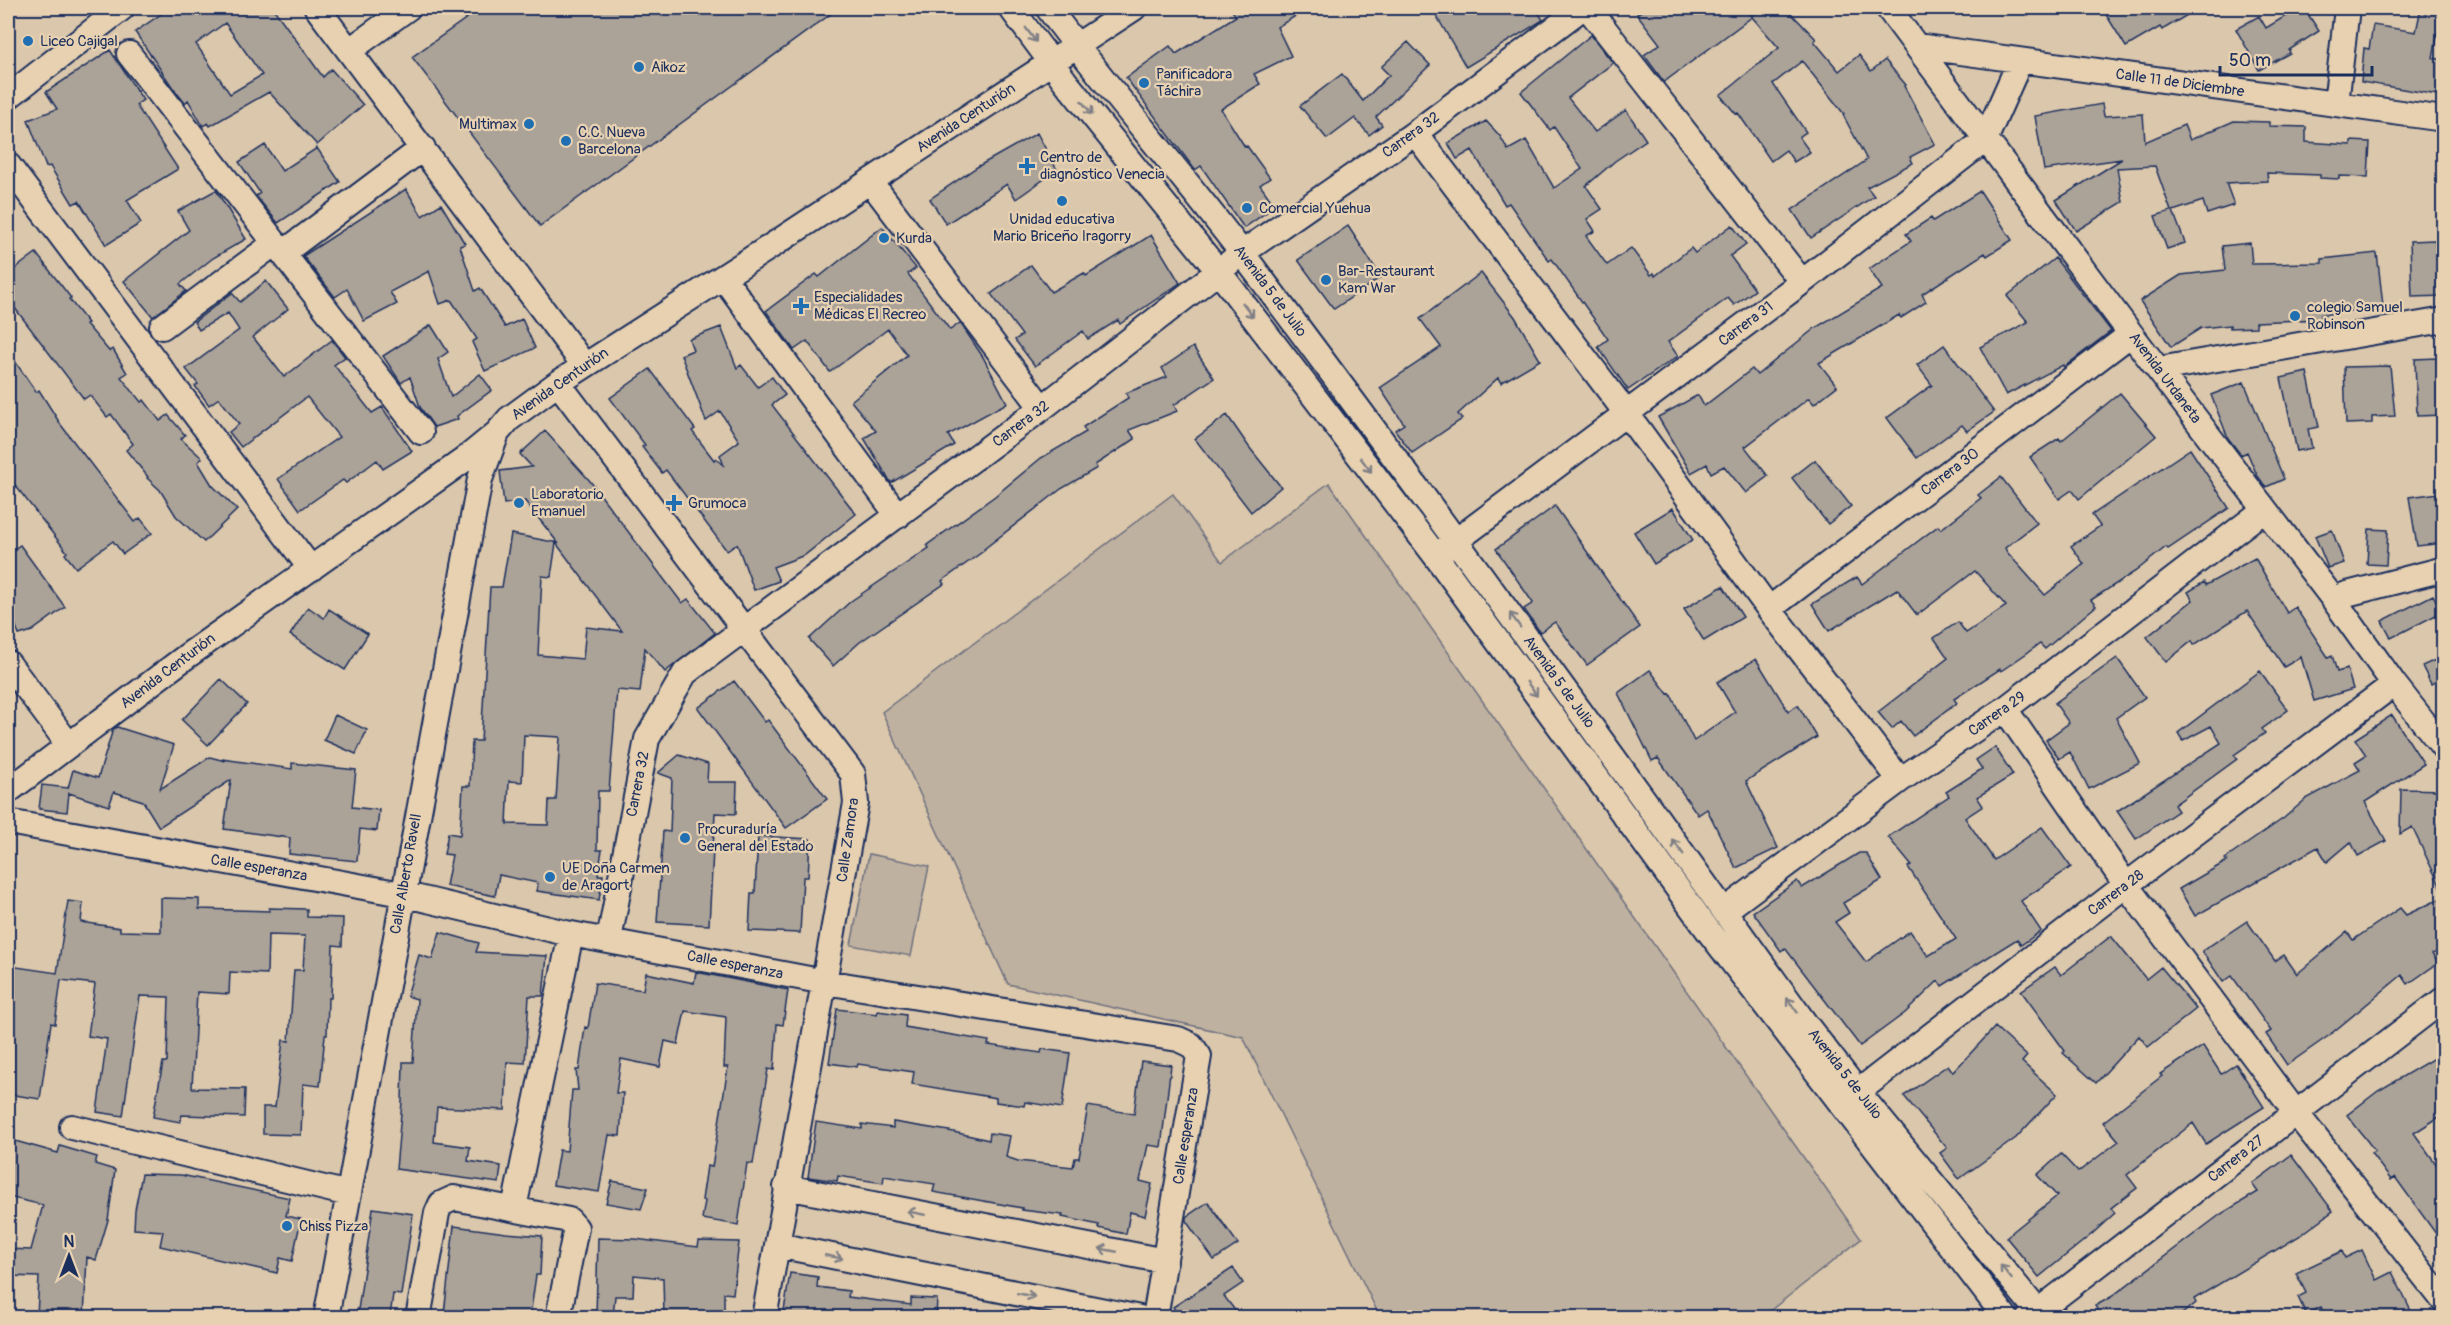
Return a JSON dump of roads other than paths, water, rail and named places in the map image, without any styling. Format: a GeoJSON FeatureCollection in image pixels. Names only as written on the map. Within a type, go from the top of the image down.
{"type":"FeatureCollection","features":[{"type":"Feature","properties":{"kind":"street"},"geometry":{"type":"LineString","coordinates":[[8,97],[122,8]]}},
{"type":"Feature","properties":{"kind":"street"},"geometry":{"type":"LineString","coordinates":[[317,8],[584,365]]}},
{"type":"Feature","properties":{"kind":"street"},"geometry":{"type":"LineString","coordinates":[[350,50],[408,8]]}},
{"type":"Feature","properties":{"kind":"street","name":"Avenida 5 de Julio"},"geometry":{"type":"LineString","coordinates":[[1011,8],[1051,62],[1219,272],[1435,555],[1710,933],[2037,1315]]}},
{"type":"Feature","properties":{"kind":"street","name":"Avenida 5 de Julio"},"geometry":{"type":"LineString","coordinates":[[1048,8],[1242,253],[1457,540],[1804,1022],[1850,1098],[2006,1317]]}},
{"type":"Feature","properties":{"kind":"street","name":"Avenida Centurión"},"geometry":{"type":"LineString","coordinates":[[8,791],[187,656],[464,460],[497,434],[509,419],[558,383],[1134,8]]}},
{"type":"Feature","properties":{"kind":"street","name":"Carrera 32"},"geometry":{"type":"LineString","coordinates":[[609,940],[647,739],[685,673],[1042,408],[1242,253],[1415,134],[1582,8]]}},
{"type":"Feature","properties":{"kind":"street"},"geometry":{"type":"LineString","coordinates":[[1588,8],[1802,282]]}},
{"type":"Feature","properties":{"kind":"street","name":"Avenida Urdaneta"},"geometry":{"type":"LineString","coordinates":[[1888,8],[2444,748]]}},
{"type":"Feature","properties":{"kind":"street"},"geometry":{"type":"LineString","coordinates":[[2336,104],[2348,8]]}},
{"type":"Feature","properties":{"kind":"street","name":"Calle 11 de Diciembre"},"geometry":{"type":"LineString","coordinates":[[1917,46],[2444,119]]}},
{"type":"Feature","properties":{"kind":"street"},"geometry":{"type":"LineString","coordinates":[[129,54],[421,432]]}},
{"type":"Feature","properties":{"kind":"street","name":"Carrera 31"},"geometry":{"type":"LineString","coordinates":[[1435,555],[1802,282],[1985,140],[2020,61]]}},
{"type":"Feature","properties":{"kind":"street"},"geometry":{"type":"LineString","coordinates":[[1415,134],[1627,414],[1769,609],[1900,780]]}},
{"type":"Feature","properties":{"kind":"street"},"geometry":{"type":"LineString","coordinates":[[162,327],[423,148]]}},
{"type":"Feature","properties":{"kind":"street"},"geometry":{"type":"LineString","coordinates":[[8,165],[310,569]]}},
{"type":"Feature","properties":{"kind":"street"},"geometry":{"type":"LineString","coordinates":[[870,181],[1042,408]]}},
{"type":"Feature","properties":{"kind":"street"},"geometry":{"type":"LineString","coordinates":[[723,277],[898,516]]}},
{"type":"Feature","properties":{"kind":"street"},"geometry":{"type":"LineString","coordinates":[[2158,369],[2444,320]]}},
{"type":"Feature","properties":{"kind":"street","name":"Carrera 30"},"geometry":{"type":"LineString","coordinates":[[1769,609],[2131,334]]}},
{"type":"Feature","properties":{"kind":"street","name":"Calle Zamora"},"geometry":{"type":"LineString","coordinates":[[558,383],[854,774],[856,803],[764,1317]]}},
{"type":"Feature","properties":{"kind":"street","name":"Calle Alberto Ravell"},"geometry":{"type":"LineString","coordinates":[[326,1317],[480,479],[497,434]]}},
{"type":"Feature","properties":{"kind":"street","name":"Carrera 29"},"geometry":{"type":"LineString","coordinates":[[1724,911],[1900,780],[2006,709],[2264,510]]}},
{"type":"Feature","properties":{"kind":"street"},"geometry":{"type":"LineString","coordinates":[[2334,600],[2347,594],[2444,569]]}},
{"type":"Feature","properties":{"kind":"street"},"geometry":{"type":"LineString","coordinates":[[8,663],[69,745]]}},
{"type":"Feature","properties":{"kind":"street","name":"Carrera 28"},"geometry":{"type":"LineString","coordinates":[[1850,1098],[2126,885],[2394,684]]}},
{"type":"Feature","properties":{"kind":"street"},"geometry":{"type":"LineString","coordinates":[[2006,709],[2126,885],[2296,1113],[2444,1301]]}},
{"type":"Feature","properties":{"kind":"street"},"geometry":{"type":"LineString","coordinates":[[1635,831],[1655,814]]}},
{"type":"Feature","properties":{"kind":"street","name":"Calle esperanza"},"geometry":{"type":"LineString","coordinates":[[8,822],[402,894],[571,934],[825,982],[1179,1039],[1191,1045],[1199,1056],[1155,1317]]}},
{"type":"Feature","properties":{"kind":"street"},"geometry":{"type":"LineString","coordinates":[[514,1208],[571,934]]}},
{"type":"Feature","properties":{"kind":"street","name":"Carrera 27"},"geometry":{"type":"LineString","coordinates":[[2037,1315],[2444,999]]}},
{"type":"Feature","properties":{"kind":"street"},"geometry":{"type":"LineString","coordinates":[[72,1127],[349,1194]]}},
{"type":"Feature","properties":{"kind":"street"},"geometry":{"type":"LineString","coordinates":[[786,1187],[1165,1261]]}},
{"type":"Feature","properties":{"kind":"street"},"geometry":{"type":"LineString","coordinates":[[418,1317],[436,1213],[441,1204],[454,1198],[569,1220],[576,1228],[558,1317]]}},
{"type":"Feature","properties":{"kind":"street"},"geometry":{"type":"LineString","coordinates":[[777,1245],[1140,1317]]}},
{"type":"Feature","properties":{"kind":"place","name":"Liceo Cajigal"},"geometry":{"type":"Point","coordinates":[28,41]}},
{"type":"Feature","properties":{"kind":"place","name":"Aikoz"},"geometry":{"type":"Point","coordinates":[639,67]}},
{"type":"Feature","properties":{"kind":"place","name":"Panificadora Táchira"},"geometry":{"type":"Point","coordinates":[1144,83]}},
{"type":"Feature","properties":{"kind":"place","name":"Multimax"},"geometry":{"type":"Point","coordinates":[529,124]}},
{"type":"Feature","properties":{"kind":"place","name":"C.C. Nueva Barcelona"},"geometry":{"type":"Point","coordinates":[566,141]}},
{"type":"Feature","properties":{"kind":"place","name":"Centro de diagnóstico Venecia"},"geometry":{"type":"Point","coordinates":[1027,166]}},
{"type":"Feature","properties":{"kind":"place","name":"Unidad educativa Mario Briceño Iragorry"},"geometry":{"type":"Point","coordinates":[1062,201]}},
{"type":"Feature","properties":{"kind":"place","name":"Comercial Yuehua"},"geometry":{"type":"Point","coordinates":[1247,208]}},
{"type":"Feature","properties":{"kind":"place","name":"Kurda"},"geometry":{"type":"Point","coordinates":[884,238]}},
{"type":"Feature","properties":{"kind":"place","name":"Bar-Restaurant Kam War"},"geometry":{"type":"Point","coordinates":[1326,280]}},
{"type":"Feature","properties":{"kind":"place","name":"Especialidades Médicas El Recreo"},"geometry":{"type":"Point","coordinates":[801,306]}},
{"type":"Feature","properties":{"kind":"place","name":"colegio Samuel Robinson"},"geometry":{"type":"Point","coordinates":[2295,316]}},
{"type":"Feature","properties":{"kind":"place","name":"Laboratorio Emanuel"},"geometry":{"type":"Point","coordinates":[519,503]}},
{"type":"Feature","properties":{"kind":"place","name":"Grumoca"},"geometry":{"type":"Point","coordinates":[674,503]}},
{"type":"Feature","properties":{"kind":"place","name":"Procuraduría General del Estado"},"geometry":{"type":"Point","coordinates":[685,838]}},
{"type":"Feature","properties":{"kind":"place","name":"UE Doña Carmen de Aragort"},"geometry":{"type":"Point","coordinates":[550,877]}},
{"type":"Feature","properties":{"kind":"place","name":"Chiss Pizza"},"geometry":{"type":"Point","coordinates":[287,1226]}}]}
